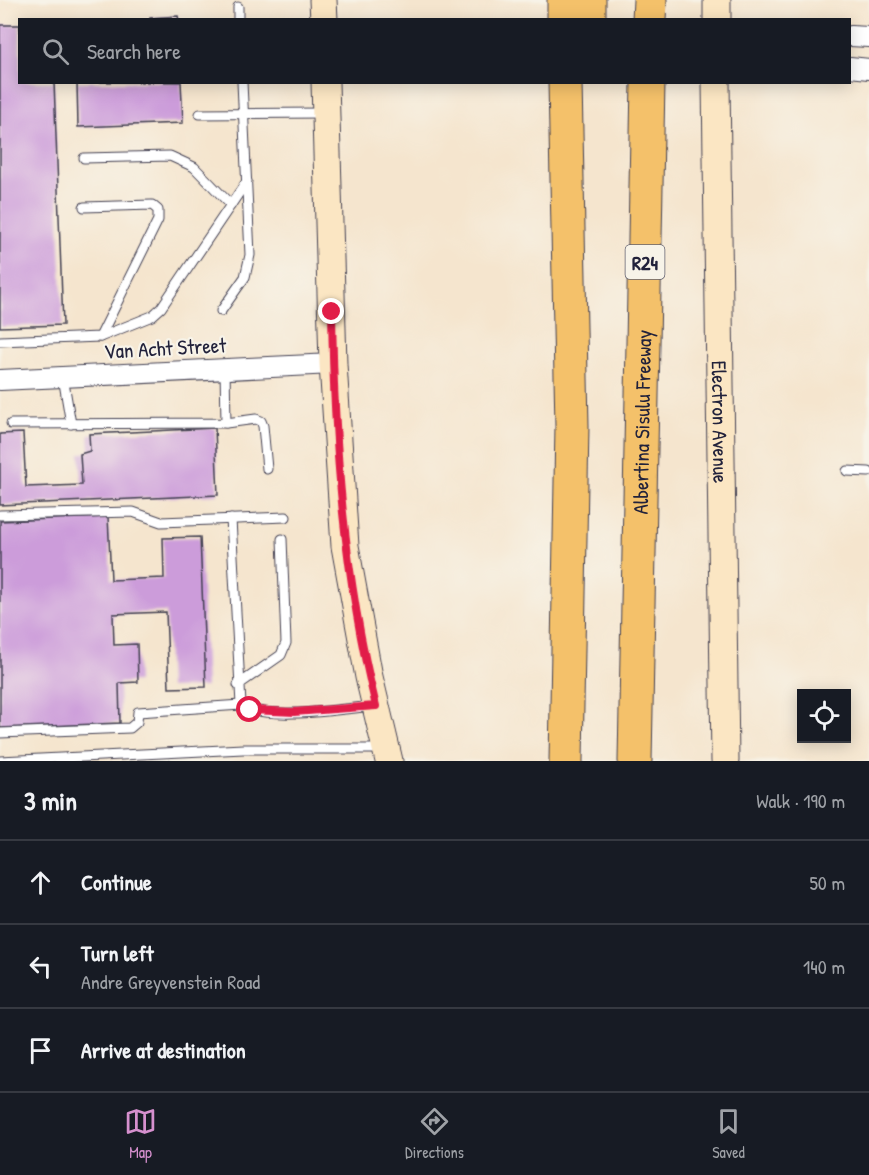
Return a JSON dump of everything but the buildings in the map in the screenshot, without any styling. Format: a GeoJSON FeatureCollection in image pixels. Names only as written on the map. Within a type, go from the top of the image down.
{"type":"FeatureCollection","features":[{"type":"Feature","properties":{"kind":"highway"},"geometry":{"type":"LineString","coordinates":[[564,0],[564,18]]}},
{"type":"Feature","properties":{"kind":"highway"},"geometry":{"type":"LineString","coordinates":[[589,0],[589,18]]}},
{"type":"Feature","properties":{"kind":"highway"},"geometry":{"type":"LineString","coordinates":[[650,0],[650,18]]}},
{"type":"Feature","properties":{"kind":"highway"},"geometry":{"type":"LineString","coordinates":[[566,84],[572,426],[566,761]]}},
{"type":"Feature","properties":{"kind":"highway"},"geometry":{"type":"LineString","coordinates":[[572,426],[580,391],[584,320],[588,84]]}},
{"type":"Feature","properties":{"kind":"highway","name":"Albertina Sisulu Freeway"},"geometry":{"type":"LineString","coordinates":[[635,761],[648,84]]}},
{"type":"Feature","properties":{"kind":"main road"},"geometry":{"type":"LineString","coordinates":[[323,0],[324,18]]}},
{"type":"Feature","properties":{"kind":"main road"},"geometry":{"type":"LineString","coordinates":[[717,0],[717,18]]}},
{"type":"Feature","properties":{"kind":"main road"},"geometry":{"type":"LineString","coordinates":[[325,84],[333,364],[345,546],[376,706],[388,755]]}},
{"type":"Feature","properties":{"kind":"main road","name":"Electron Avenue"},"geometry":{"type":"LineString","coordinates":[[716,84],[726,761]]}},
{"type":"Feature","properties":{"kind":"street"},"geometry":{"type":"LineString","coordinates":[[851,36],[869,37]]}},
{"type":"Feature","properties":{"kind":"street"},"geometry":{"type":"LineString","coordinates":[[851,67],[869,69]]}},
{"type":"Feature","properties":{"kind":"street","name":"Van Acht Street"},"geometry":{"type":"LineString","coordinates":[[0,380],[333,364]]}},
{"type":"Feature","properties":{"kind":"lane"},"geometry":{"type":"LineString","coordinates":[[238,7],[238,18]]}},
{"type":"Feature","properties":{"kind":"lane"},"geometry":{"type":"LineString","coordinates":[[221,310],[245,277],[248,268],[247,181],[242,84]]}},
{"type":"Feature","properties":{"kind":"lane"},"geometry":{"type":"LineString","coordinates":[[200,114],[325,112]]}},
{"type":"Feature","properties":{"kind":"lane"},"geometry":{"type":"LineString","coordinates":[[84,158],[170,156],[194,167],[231,205]]}},
{"type":"Feature","properties":{"kind":"lane"},"geometry":{"type":"LineString","coordinates":[[0,341],[100,337],[152,316],[161,308],[247,181]]}},
{"type":"Feature","properties":{"kind":"lane"},"geometry":{"type":"LineString","coordinates":[[84,207],[152,205],[158,210],[158,220],[100,337]]}},
{"type":"Feature","properties":{"kind":"lane"},"geometry":{"type":"LineString","coordinates":[[225,369],[226,423]]}},
{"type":"Feature","properties":{"kind":"lane"},"geometry":{"type":"LineString","coordinates":[[63,377],[71,424]]}},
{"type":"Feature","properties":{"kind":"lane"},"geometry":{"type":"LineString","coordinates":[[11,424],[261,421],[267,469]]}},
{"type":"Feature","properties":{"kind":"lane"},"geometry":{"type":"LineString","coordinates":[[847,471],[869,472]]}},
{"type":"Feature","properties":{"kind":"lane"},"geometry":{"type":"LineString","coordinates":[[0,515],[133,512],[161,522],[286,517]]}},
{"type":"Feature","properties":{"kind":"lane"},"geometry":{"type":"LineString","coordinates":[[231,519],[238,685],[241,705]]}},
{"type":"Feature","properties":{"kind":"lane"},"geometry":{"type":"LineString","coordinates":[[238,685],[282,655],[286,643],[282,539]]}},
{"type":"Feature","properties":{"kind":"lane"},"geometry":{"type":"LineString","coordinates":[[0,733],[130,728],[137,722],[138,712],[241,705],[250,710],[294,712],[376,706]]}},
{"type":"Feature","properties":{"kind":"lane"},"geometry":{"type":"LineString","coordinates":[[0,761],[195,756],[388,755]]}},
{"type":"Feature","properties":{"kind":"route"},"geometry":{"type":"LineString","coordinates":[[250,710],[294,712],[376,706],[345,546],[338,463],[332,312]]}}]}
